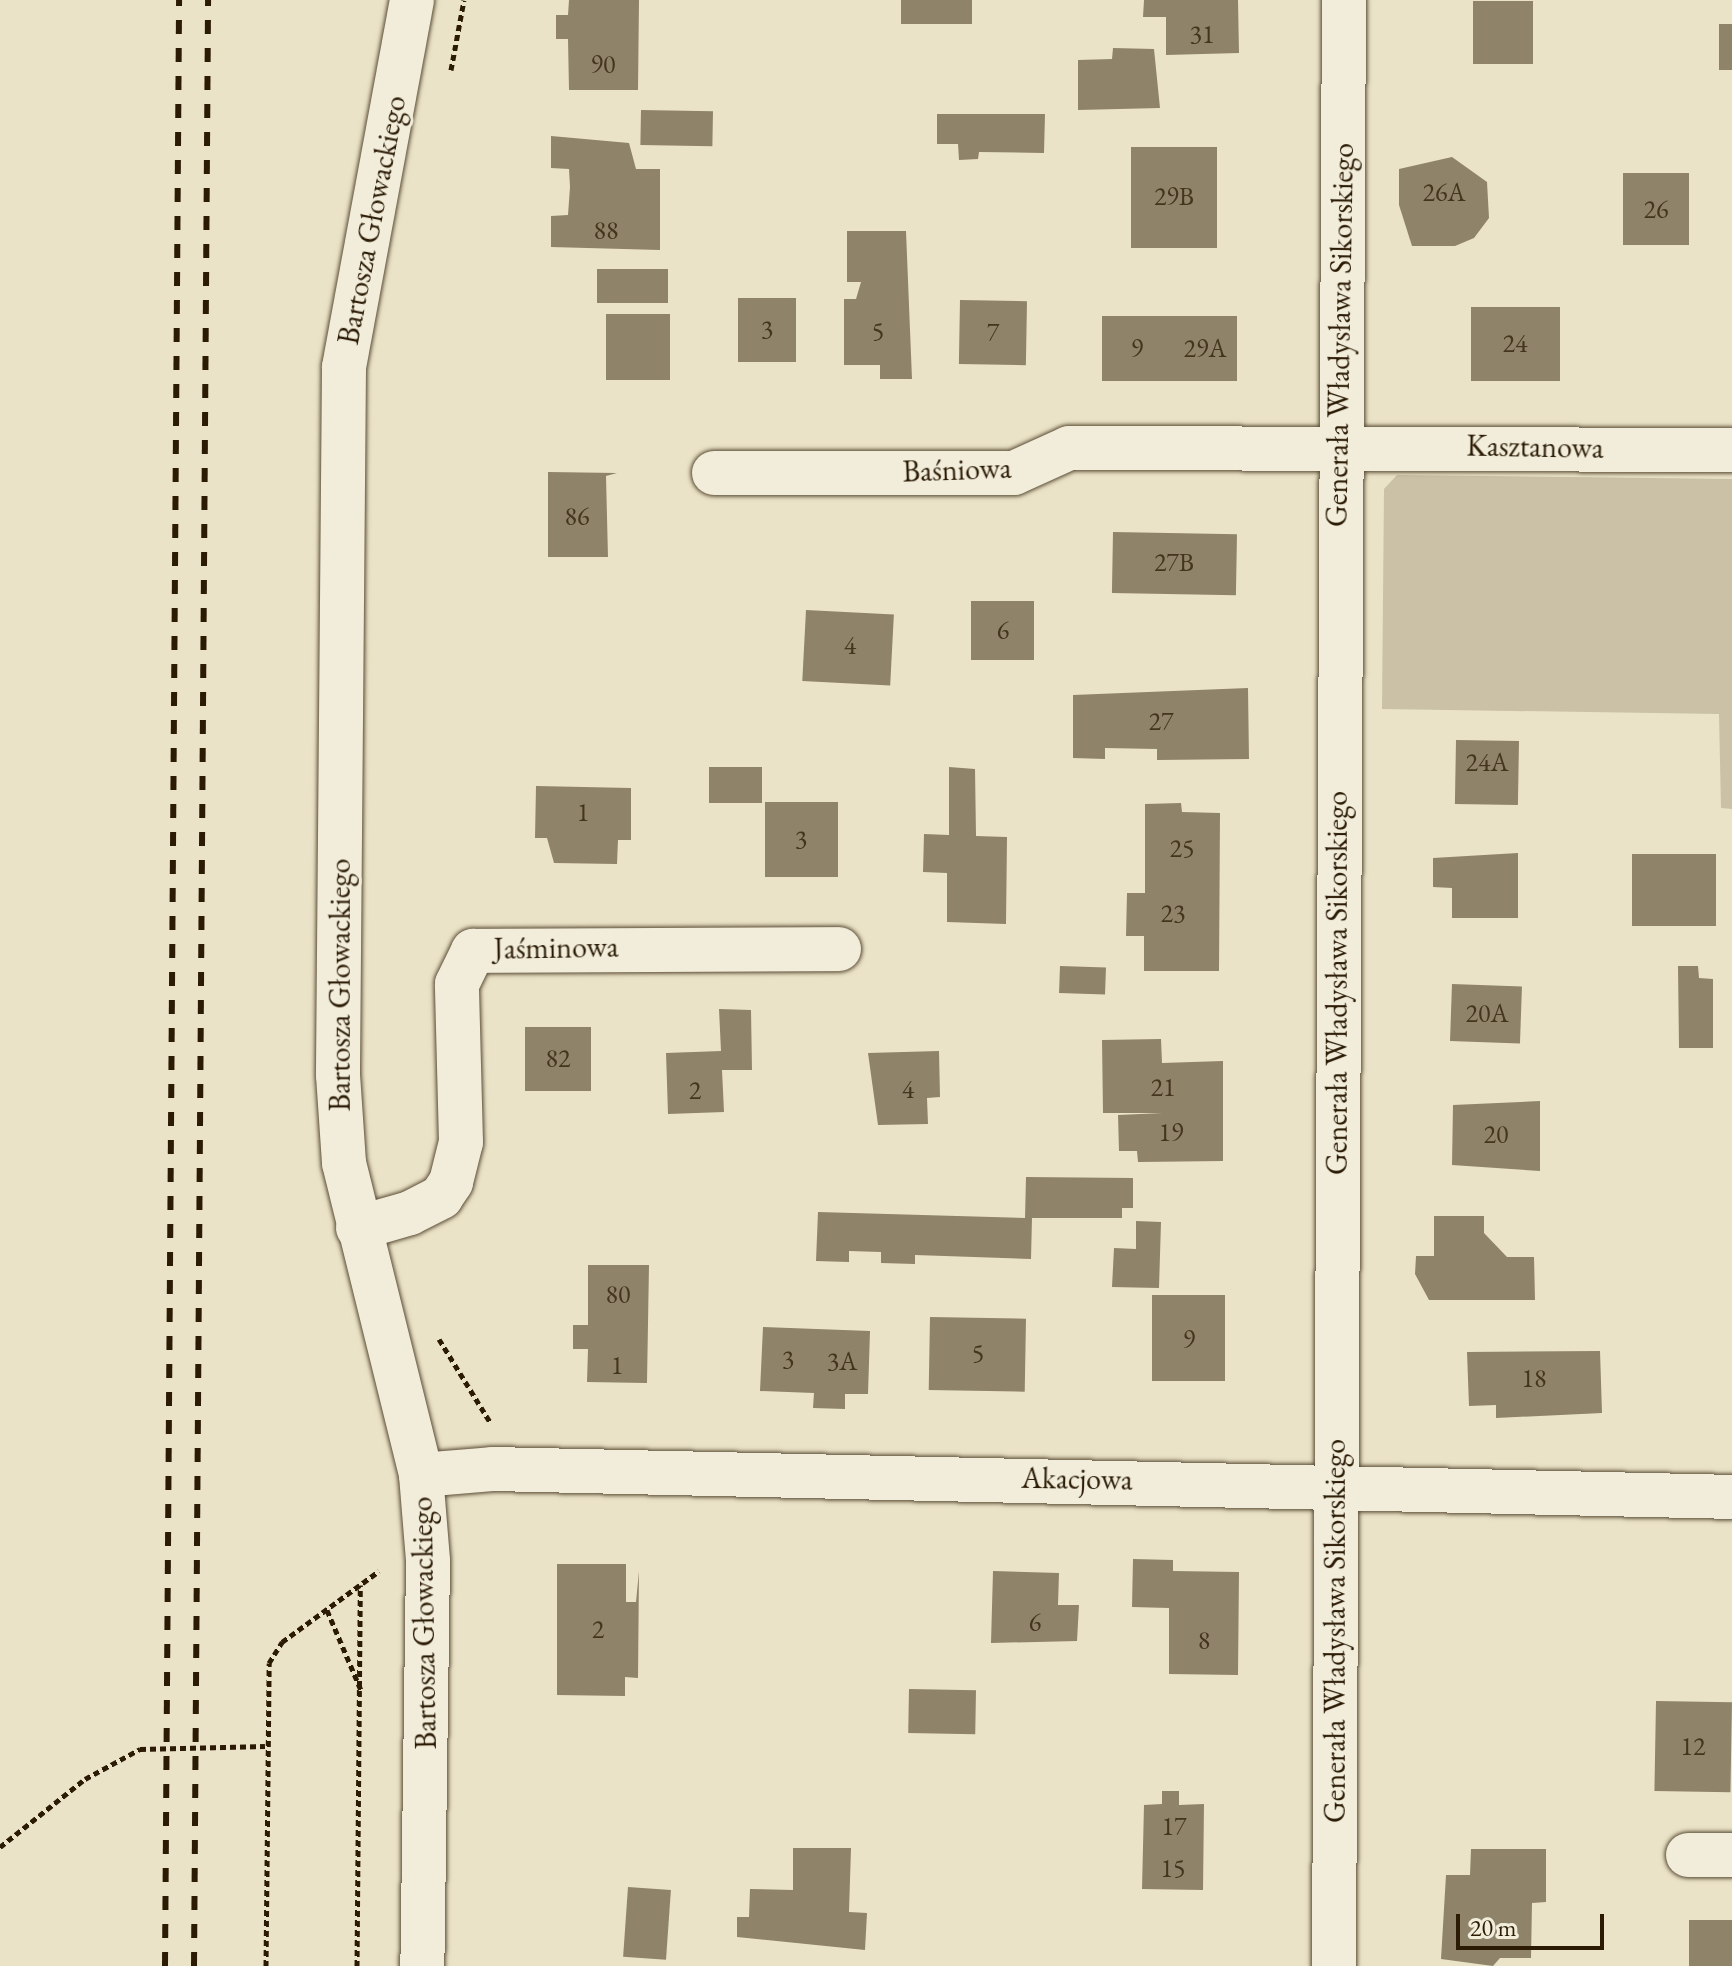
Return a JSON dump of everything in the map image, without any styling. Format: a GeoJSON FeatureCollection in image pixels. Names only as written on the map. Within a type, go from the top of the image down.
{"type":"FeatureCollection","features":[{"type":"Feature","properties":{"kind":"street","name":"Bartosza Głowackiego"},"geometry":{"type":"LineString","coordinates":[[412,0],[350,307],[343,396],[338,1075],[358,1228],[421,1475],[428,1561],[422,1966]]}},
{"type":"Feature","properties":{"kind":"street","name":"Generała Władysława Sikorskiego"},"geometry":{"type":"LineString","coordinates":[[1334,1966],[1339,446],[1344,0]]}},
{"type":"Feature","properties":{"kind":"street","name":"Kasztanowa"},"geometry":{"type":"LineString","coordinates":[[1339,446],[1732,450]]}},
{"type":"Feature","properties":{"kind":"street","name":"Baśniowa"},"geometry":{"type":"LineString","coordinates":[[714,473],[1014,473],[1069,448],[1339,446]]}},
{"type":"Feature","properties":{"kind":"street","name":"Jaśminowa"},"geometry":{"type":"LineString","coordinates":[[358,1228],[410,1213],[441,1197],[451,1182],[461,1142],[457,984],[473,951],[839,949]]}},
{"type":"Feature","properties":{"kind":"street","name":"Akacjowa"},"geometry":{"type":"LineString","coordinates":[[421,1475],[492,1469],[1732,1497]]}},
{"type":"Feature","properties":{"kind":"street"},"geometry":{"type":"LineString","coordinates":[[1688,1855],[1732,1855]]}},
{"type":"Feature","properties":{"kind":"path"},"geometry":{"type":"LineString","coordinates":[[357,1966],[362,1693],[360,1585]]}},
{"type":"Feature","properties":{"kind":"path"},"geometry":{"type":"LineString","coordinates":[[327,1610],[362,1693]]}},
{"type":"Feature","properties":{"kind":"path"},"geometry":{"type":"LineString","coordinates":[[0,1847],[85,1779],[140,1749],[265,1746]]}},
{"type":"Feature","properties":{"kind":"shaded area"},"geometry":{"type":"Polygon","coordinates":[[[1397,475],[1732,479],[1732,809],[1721,808],[1719,714],[1382,709],[1384,489],[1397,475]]]}},
{"type":"Feature","properties":{"kind":"building"},"geometry":{"type":"Polygon","coordinates":[[[569,0],[639,0],[638,90],[569,90],[568,39],[556,39],[556,15],[568,15],[569,0]]]}},
{"type":"Feature","properties":{"kind":"building"},"geometry":{"type":"Polygon","coordinates":[[[901,0],[972,0],[972,24],[901,24],[901,0]]]}},
{"type":"Feature","properties":{"kind":"building"},"geometry":{"type":"Polygon","coordinates":[[[1144,0],[1238,0],[1239,53],[1166,55],[1166,17],[1143,17],[1144,0]]]}},
{"type":"Feature","properties":{"kind":"building"},"geometry":{"type":"Polygon","coordinates":[[[1473,1],[1533,1],[1533,64],[1473,64],[1473,1]]]}},
{"type":"Feature","properties":{"kind":"building"},"geometry":{"type":"Polygon","coordinates":[[[1719,24],[1732,24],[1732,70],[1719,70],[1719,24]]]}},
{"type":"Feature","properties":{"kind":"building"},"geometry":{"type":"Polygon","coordinates":[[[1113,48],[1154,49],[1160,108],[1078,110],[1078,60],[1112,59],[1113,48]]]}},
{"type":"Feature","properties":{"kind":"building"},"geometry":{"type":"Polygon","coordinates":[[[641,110],[713,111],[712,146],[640,145],[641,110]]]}},
{"type":"Feature","properties":{"kind":"building"},"geometry":{"type":"Polygon","coordinates":[[[937,114],[1045,114],[1044,153],[979,152],[978,159],[959,160],[958,144],[937,144],[937,114]]]}},
{"type":"Feature","properties":{"kind":"building"},"geometry":{"type":"Polygon","coordinates":[[[551,136],[629,143],[636,169],[660,169],[660,250],[551,247],[551,216],[568,215],[570,187],[569,169],[551,168],[551,136]]]}},
{"type":"Feature","properties":{"kind":"building"},"geometry":{"type":"Polygon","coordinates":[[[1131,147],[1217,147],[1217,248],[1131,248],[1131,147]]]}},
{"type":"Feature","properties":{"kind":"building"},"geometry":{"type":"Polygon","coordinates":[[[1452,157],[1487,182],[1489,218],[1474,238],[1455,246],[1412,246],[1399,205],[1399,169],[1452,157]]]}},
{"type":"Feature","properties":{"kind":"building"},"geometry":{"type":"Polygon","coordinates":[[[1623,173],[1689,173],[1689,245],[1623,245],[1623,173]]]}},
{"type":"Feature","properties":{"kind":"building"},"geometry":{"type":"Polygon","coordinates":[[[847,231],[906,231],[912,379],[880,379],[880,365],[844,365],[844,299],[856,299],[861,282],[847,282],[847,231]]]}},
{"type":"Feature","properties":{"kind":"building"},"geometry":{"type":"Polygon","coordinates":[[[597,269],[668,269],[668,303],[597,303],[597,269]]]}},
{"type":"Feature","properties":{"kind":"building"},"geometry":{"type":"Polygon","coordinates":[[[738,298],[796,298],[796,362],[738,362],[738,298]]]}},
{"type":"Feature","properties":{"kind":"building"},"geometry":{"type":"Polygon","coordinates":[[[960,300],[1027,301],[1026,365],[959,364],[960,300]]]}},
{"type":"Feature","properties":{"kind":"building"},"geometry":{"type":"Polygon","coordinates":[[[1471,307],[1560,307],[1560,381],[1471,381],[1471,307]]]}},
{"type":"Feature","properties":{"kind":"building"},"geometry":{"type":"Polygon","coordinates":[[[606,314],[670,314],[670,380],[606,380],[606,314]]]}},
{"type":"Feature","properties":{"kind":"building"},"geometry":{"type":"Polygon","coordinates":[[[1102,316],[1237,316],[1237,381],[1102,381],[1102,316]]]}},
{"type":"Feature","properties":{"kind":"building"},"geometry":{"type":"Polygon","coordinates":[[[548,472],[617,473],[606,476],[608,557],[548,557],[548,472]]]}},
{"type":"Feature","properties":{"kind":"building"},"geometry":{"type":"Polygon","coordinates":[[[1113,532],[1237,534],[1236,595],[1112,593],[1113,532]]]}},
{"type":"Feature","properties":{"kind":"building"},"geometry":{"type":"Polygon","coordinates":[[[971,601],[1034,601],[1034,660],[971,660],[971,601]]]}},
{"type":"Feature","properties":{"kind":"building"},"geometry":{"type":"Polygon","coordinates":[[[806,610],[894,615],[890,686],[802,681],[806,610]]]}},
{"type":"Feature","properties":{"kind":"building"},"geometry":{"type":"Polygon","coordinates":[[[1248,688],[1249,759],[1157,760],[1157,749],[1105,748],[1105,759],[1073,758],[1073,695],[1248,688]]]}},
{"type":"Feature","properties":{"kind":"building"},"geometry":{"type":"Polygon","coordinates":[[[1456,740],[1519,741],[1518,805],[1455,804],[1456,740]]]}},
{"type":"Feature","properties":{"kind":"building"},"geometry":{"type":"Polygon","coordinates":[[[709,767],[762,767],[762,803],[709,803],[709,767]]]}},
{"type":"Feature","properties":{"kind":"building"},"geometry":{"type":"Polygon","coordinates":[[[949,767],[975,769],[976,836],[1007,837],[1006,924],[947,922],[947,873],[923,872],[924,834],[949,835],[949,767]]]}},
{"type":"Feature","properties":{"kind":"building"},"geometry":{"type":"Polygon","coordinates":[[[536,786],[631,788],[631,840],[618,840],[617,864],[554,863],[547,838],[535,838],[536,786]]]}},
{"type":"Feature","properties":{"kind":"building"},"geometry":{"type":"Polygon","coordinates":[[[765,802],[838,802],[838,877],[765,877],[765,802]]]}},
{"type":"Feature","properties":{"kind":"building"},"geometry":{"type":"Polygon","coordinates":[[[1181,803],[1182,812],[1220,813],[1219,971],[1144,971],[1144,936],[1126,936],[1127,893],[1145,893],[1145,804],[1181,803]]]}},
{"type":"Feature","properties":{"kind":"building"},"geometry":{"type":"Polygon","coordinates":[[[1518,853],[1518,918],[1452,918],[1452,888],[1433,887],[1433,858],[1518,853]]]}},
{"type":"Feature","properties":{"kind":"building"},"geometry":{"type":"Polygon","coordinates":[[[1632,854],[1716,854],[1716,926],[1632,926],[1632,854]]]}},
{"type":"Feature","properties":{"kind":"building"},"geometry":{"type":"Polygon","coordinates":[[[1060,966],[1106,968],[1105,995],[1059,993],[1060,966]]]}},
{"type":"Feature","properties":{"kind":"building"},"geometry":{"type":"Polygon","coordinates":[[[1678,966],[1698,966],[1699,978],[1713,979],[1713,1048],[1679,1048],[1678,966]]]}},
{"type":"Feature","properties":{"kind":"building"},"geometry":{"type":"Polygon","coordinates":[[[1452,984],[1522,986],[1520,1043],[1450,1041],[1452,984]]]}},
{"type":"Feature","properties":{"kind":"building"},"geometry":{"type":"Polygon","coordinates":[[[719,1009],[751,1010],[752,1070],[722,1070],[724,1112],[668,1114],[666,1053],[721,1051],[719,1009]]]}},
{"type":"Feature","properties":{"kind":"building"},"geometry":{"type":"Polygon","coordinates":[[[525,1027],[591,1027],[591,1091],[525,1091],[525,1027]]]}},
{"type":"Feature","properties":{"kind":"building"},"geometry":{"type":"Polygon","coordinates":[[[1161,1039],[1162,1063],[1223,1061],[1223,1161],[1138,1162],[1137,1151],[1119,1151],[1118,1115],[1163,1113],[1103,1113],[1102,1040],[1161,1039]]]}},
{"type":"Feature","properties":{"kind":"building"},"geometry":{"type":"Polygon","coordinates":[[[939,1051],[940,1097],[927,1098],[928,1124],[878,1125],[868,1053],[939,1051]]]}},
{"type":"Feature","properties":{"kind":"building"},"geometry":{"type":"Polygon","coordinates":[[[1540,1101],[1540,1171],[1452,1165],[1453,1105],[1540,1101]]]}},
{"type":"Feature","properties":{"kind":"building"},"geometry":{"type":"Polygon","coordinates":[[[1026,1177],[1133,1178],[1133,1208],[1122,1208],[1122,1218],[1032,1218],[1031,1259],[915,1255],[915,1264],[881,1263],[881,1252],[849,1251],[849,1262],[816,1261],[818,1212],[1025,1218],[1026,1177]]]}},
{"type":"Feature","properties":{"kind":"building"},"geometry":{"type":"Polygon","coordinates":[[[1434,1216],[1484,1216],[1484,1233],[1507,1257],[1534,1257],[1535,1300],[1429,1300],[1415,1274],[1416,1256],[1434,1256],[1434,1216]]]}},
{"type":"Feature","properties":{"kind":"building"},"geometry":{"type":"Polygon","coordinates":[[[1136,1221],[1161,1222],[1159,1288],[1112,1287],[1114,1248],[1136,1249],[1136,1221]]]}},
{"type":"Feature","properties":{"kind":"building"},"geometry":{"type":"Polygon","coordinates":[[[588,1265],[649,1265],[647,1383],[587,1382],[588,1349],[573,1349],[573,1325],[588,1325],[588,1265]]]}},
{"type":"Feature","properties":{"kind":"building"},"geometry":{"type":"Polygon","coordinates":[[[1152,1295],[1225,1295],[1225,1381],[1152,1381],[1152,1295]]]}},
{"type":"Feature","properties":{"kind":"building"},"geometry":{"type":"Polygon","coordinates":[[[930,1317],[1026,1319],[1025,1392],[929,1390],[930,1317]]]}},
{"type":"Feature","properties":{"kind":"building"},"geometry":{"type":"Polygon","coordinates":[[[763,1327],[870,1331],[868,1394],[845,1394],[845,1409],[813,1408],[814,1393],[760,1391],[763,1327]]]}},
{"type":"Feature","properties":{"kind":"building"},"geometry":{"type":"Polygon","coordinates":[[[1600,1351],[1602,1413],[1496,1418],[1496,1405],[1469,1406],[1467,1352],[1600,1351]]]}},
{"type":"Feature","properties":{"kind":"building"},"geometry":{"type":"Polygon","coordinates":[[[1133,1559],[1173,1560],[1173,1571],[1239,1572],[1238,1675],[1169,1674],[1169,1608],[1132,1607],[1133,1559]]]}},
{"type":"Feature","properties":{"kind":"building"},"geometry":{"type":"Polygon","coordinates":[[[557,1564],[626,1564],[626,1602],[636,1602],[639,1571],[638,1678],[625,1677],[625,1696],[557,1695],[557,1564]]]}},
{"type":"Feature","properties":{"kind":"building"},"geometry":{"type":"Polygon","coordinates":[[[993,1571],[1059,1573],[1058,1605],[1079,1605],[1077,1641],[991,1643],[993,1571]]]}},
{"type":"Feature","properties":{"kind":"building"},"geometry":{"type":"Polygon","coordinates":[[[909,1689],[976,1690],[975,1734],[908,1733],[909,1689]]]}},
{"type":"Feature","properties":{"kind":"building"},"geometry":{"type":"Polygon","coordinates":[[[1656,1701],[1732,1702],[1730,1792],[1654,1791],[1656,1701]]]}},
{"type":"Feature","properties":{"kind":"building"},"geometry":{"type":"Polygon","coordinates":[[[1162,1791],[1179,1791],[1179,1805],[1204,1804],[1203,1890],[1142,1889],[1144,1805],[1162,1804],[1162,1791]]]}},
{"type":"Feature","properties":{"kind":"building"},"geometry":{"type":"Polygon","coordinates":[[[793,1848],[851,1848],[849,1912],[867,1913],[865,1950],[737,1937],[737,1917],[749,1917],[750,1889],[793,1890],[793,1848]]]}},
{"type":"Feature","properties":{"kind":"building"},"geometry":{"type":"Polygon","coordinates":[[[1471,1849],[1546,1849],[1546,1902],[1532,1903],[1531,1958],[1500,1958],[1493,1966],[1441,1959],[1446,1875],[1470,1875],[1471,1849]]]}},
{"type":"Feature","properties":{"kind":"building"},"geometry":{"type":"Polygon","coordinates":[[[628,1887],[671,1890],[666,1960],[623,1957],[628,1887]]]}},
{"type":"Feature","properties":{"kind":"building"},"geometry":{"type":"Polygon","coordinates":[[[1689,1920],[1732,1920],[1732,1966],[1689,1966],[1689,1920]]]}},
{"type":"Feature","properties":{"kind":"railway"},"geometry":{"type":"LineString","coordinates":[[165,1966],[179,0]]}},
{"type":"Feature","properties":{"kind":"railway"},"geometry":{"type":"LineString","coordinates":[[194,1966],[208,0]]}}]}
